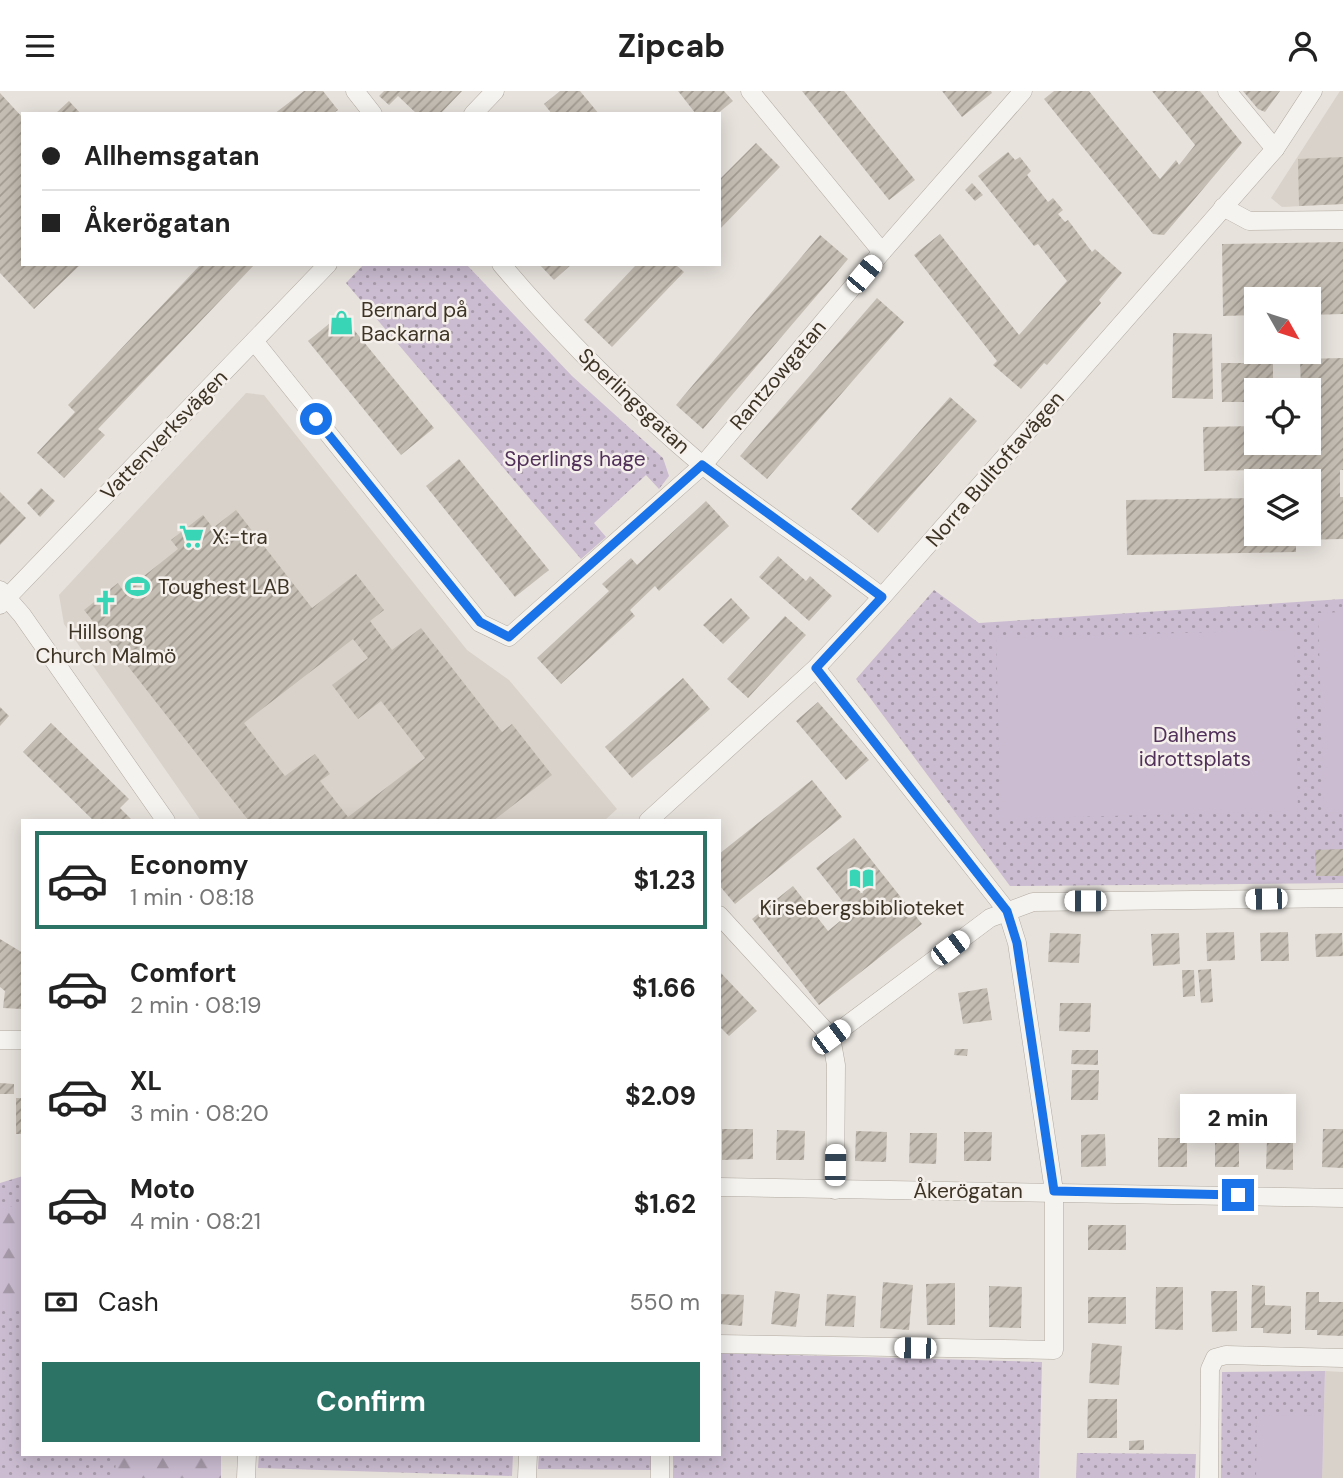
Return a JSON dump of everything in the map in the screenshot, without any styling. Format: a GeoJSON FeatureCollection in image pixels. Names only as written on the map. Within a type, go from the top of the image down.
{"type":"FeatureCollection","features":[{"type":"Feature","properties":{"kind":"street"},"geometry":{"type":"LineString","coordinates":[[355,91],[371,112]]}},
{"type":"Feature","properties":{"kind":"street"},"geometry":{"type":"LineString","coordinates":[[475,112],[495,91]]}},
{"type":"Feature","properties":{"kind":"street"},"geometry":{"type":"LineString","coordinates":[[750,91],[882,252]]}},
{"type":"Feature","properties":{"kind":"street","name":"Rantzowgatan"},"geometry":{"type":"LineString","coordinates":[[254,341],[480,622],[509,637],[702,465],[1022,91]]}},
{"type":"Feature","properties":{"kind":"street"},"geometry":{"type":"LineString","coordinates":[[1227,91],[1275,149]]}},
{"type":"Feature","properties":{"kind":"street","name":"Norra Bulltoftavägen"},"geometry":{"type":"LineString","coordinates":[[650,819],[816,668],[928,547],[1275,149],[1313,91]]}},
{"type":"Feature","properties":{"kind":"street"},"geometry":{"type":"LineString","coordinates":[[1223,207],[1249,221],[1343,220]]}},
{"type":"Feature","properties":{"kind":"street","name":"Vattenverksvägen"},"geometry":{"type":"LineString","coordinates":[[3,597],[326,266]]}},
{"type":"Feature","properties":{"kind":"street","name":"Sperlingsgatan"},"geometry":{"type":"LineString","coordinates":[[503,266],[547,318],[601,372],[702,465],[882,597]]}},
{"type":"Feature","properties":{"kind":"street"},"geometry":{"type":"LineString","coordinates":[[3,597],[165,819]]}},
{"type":"Feature","properties":{"kind":"street"},"geometry":{"type":"LineString","coordinates":[[721,1344],[1054,1350],[1054,1191],[1017,943],[1007,911],[816,668]]}},
{"type":"Feature","properties":{"kind":"street"},"geometry":{"type":"LineString","coordinates":[[831,1037],[990,918],[1033,902],[1343,898]]}},
{"type":"Feature","properties":{"kind":"street"},"geometry":{"type":"LineString","coordinates":[[721,917],[831,1037],[836,1065],[835,1190]]}},
{"type":"Feature","properties":{"kind":"street"},"geometry":{"type":"LineString","coordinates":[[0,1040],[21,1040]]}},
{"type":"Feature","properties":{"kind":"street","name":"Åkerögatan"},"geometry":{"type":"LineString","coordinates":[[721,1187],[1343,1198]]}},
{"type":"Feature","properties":{"kind":"street"},"geometry":{"type":"LineString","coordinates":[[1209,1474],[1210,1369],[1215,1358],[1343,1358]]}},
{"type":"Feature","properties":{"kind":"street"},"geometry":{"type":"LineString","coordinates":[[246,1478],[247,1456]]}},
{"type":"Feature","properties":{"kind":"street"},"geometry":{"type":"LineString","coordinates":[[527,1478],[528,1456]]}},
{"type":"Feature","properties":{"kind":"street"},"geometry":{"type":"LineString","coordinates":[[660,1456],[660,1478]]}},
{"type":"Feature","properties":{"kind":"shaded area"},"geometry":{"type":"Polygon","coordinates":[[[1340,91],[1343,91],[1343,204],[1282,207],[1271,198],[1340,91]]]}},
{"type":"Feature","properties":{"kind":"shaded area"},"geometry":{"type":"Polygon","coordinates":[[[246,393],[264,395],[467,650],[509,680],[617,809],[606,819],[200,819],[64,624],[59,595],[246,393]]]}},
{"type":"Feature","properties":{"kind":"shaded area"},"geometry":{"type":"Polygon","coordinates":[[[1325,1371],[1343,1372],[1343,1478],[1322,1478],[1325,1371]]]}},
{"type":"Feature","properties":{"kind":"green space","name":"Sperlings hage"},"geometry":{"type":"Polygon","coordinates":[[[362,266],[468,266],[572,376],[663,458],[669,476],[659,489],[646,475],[594,523],[606,537],[581,559],[346,283],[362,266]]]}},
{"type":"Feature","properties":{"kind":"green space","name":"Dalhems idrottsplats"},"geometry":{"type":"Polygon","coordinates":[[[934,590],[979,623],[1343,599],[1343,883],[1010,886],[856,679],[934,590]]]}},
{"type":"Feature","properties":{"kind":"green space"},"geometry":{"type":"Polygon","coordinates":[[[1343,612],[1343,812],[1324,813],[1318,613],[1343,612]]]}},
{"type":"Feature","properties":{"kind":"green space"},"geometry":{"type":"Polygon","coordinates":[[[1294,630],[1298,811],[1001,819],[996,638],[1294,630]]]}},
{"type":"Feature","properties":{"kind":"green space"},"geometry":{"type":"Polygon","coordinates":[[[21,1177],[21,1456],[221,1456],[221,1478],[0,1478],[0,1183],[21,1177]]]}},
{"type":"Feature","properties":{"kind":"green space"},"geometry":{"type":"Polygon","coordinates":[[[0,1203],[21,1209],[21,1311],[0,1306],[0,1203]]]}},
{"type":"Feature","properties":{"kind":"green space"},"geometry":{"type":"Polygon","coordinates":[[[721,1353],[1042,1362],[1039,1478],[673,1478],[673,1456],[721,1456],[721,1353]]]}},
{"type":"Feature","properties":{"kind":"green space"},"geometry":{"type":"Polygon","coordinates":[[[1325,1371],[1322,1478],[1221,1478],[1222,1372],[1325,1371]]]}},
{"type":"Feature","properties":{"kind":"green space"},"geometry":{"type":"Polygon","coordinates":[[[1257,1415],[1323,1416],[1322,1478],[1256,1478],[1257,1415]]]}},
{"type":"Feature","properties":{"kind":"green space"},"geometry":{"type":"Polygon","coordinates":[[[1077,1453],[1196,1454],[1195,1478],[1076,1478],[1077,1453]]]}},
{"type":"Feature","properties":{"kind":"green space"},"geometry":{"type":"Polygon","coordinates":[[[116,1456],[221,1456],[221,1478],[115,1478],[116,1456]]]}},
{"type":"Feature","properties":{"kind":"green space"},"geometry":{"type":"Polygon","coordinates":[[[259,1456],[513,1456],[512,1476],[258,1468],[259,1456]]]}},
{"type":"Feature","properties":{"kind":"green space"},"geometry":{"type":"Polygon","coordinates":[[[539,1456],[651,1456],[651,1470],[538,1469],[539,1456]]]}},
{"type":"Feature","properties":{"kind":"building"},"geometry":{"type":"Polygon","coordinates":[[[304,91],[323,91],[338,110],[335,112],[277,112],[304,91]]]}},
{"type":"Feature","properties":{"kind":"building"},"geometry":{"type":"Polygon","coordinates":[[[384,91],[462,91],[442,112],[415,112],[398,96],[389,105],[379,96],[384,91]]]}},
{"type":"Feature","properties":{"kind":"building"},"geometry":{"type":"Polygon","coordinates":[[[560,91],[580,91],[597,112],[550,112],[544,104],[560,91]]]}},
{"type":"Feature","properties":{"kind":"building"},"geometry":{"type":"Polygon","coordinates":[[[678,91],[724,91],[733,101],[719,112],[694,112],[678,91]]]}},
{"type":"Feature","properties":{"kind":"building"},"geometry":{"type":"Polygon","coordinates":[[[802,91],[844,91],[915,180],[889,200],[802,91]]]}},
{"type":"Feature","properties":{"kind":"building"},"geometry":{"type":"Polygon","coordinates":[[[942,91],[991,91],[992,93],[962,117],[942,91]]]}},
{"type":"Feature","properties":{"kind":"building"},"geometry":{"type":"Polygon","coordinates":[[[1054,91],[1089,91],[1160,179],[1176,160],[1179,165],[1195,145],[1152,91],[1200,91],[1242,143],[1164,235],[1153,234],[1044,99],[1054,91]]]}},
{"type":"Feature","properties":{"kind":"building"},"geometry":{"type":"Polygon","coordinates":[[[1243,91],[1280,91],[1265,112],[1258,109],[1243,91]]]}},
{"type":"Feature","properties":{"kind":"building"},"geometry":{"type":"Polygon","coordinates":[[[0,93],[21,116],[21,266],[79,266],[34,309],[0,273],[0,93]]]}},
{"type":"Feature","properties":{"kind":"building"},"geometry":{"type":"Polygon","coordinates":[[[69,101],[79,112],[57,112],[69,101]]]}},
{"type":"Feature","properties":{"kind":"building"},"geometry":{"type":"Polygon","coordinates":[[[756,143],[780,167],[721,228],[721,178],[756,143]]]}},
{"type":"Feature","properties":{"kind":"building"},"geometry":{"type":"Polygon","coordinates":[[[1008,152],[1015,160],[1020,157],[1031,171],[1027,175],[1048,202],[1053,198],[1063,210],[1058,214],[1065,222],[1068,220],[1092,252],[1095,249],[1122,273],[1099,300],[1101,303],[1047,365],[1044,363],[1021,389],[993,365],[997,361],[914,255],[940,234],[1019,335],[1067,281],[1038,244],[1034,246],[978,176],[1008,152]]]}},
{"type":"Feature","properties":{"kind":"building"},"geometry":{"type":"Polygon","coordinates":[[[1343,157],[1343,204],[1299,206],[1298,159],[1343,157]]]}},
{"type":"Feature","properties":{"kind":"building"},"geometry":{"type":"Polygon","coordinates":[[[972,183],[983,195],[975,201],[965,190],[972,183]]]}},
{"type":"Feature","properties":{"kind":"building"},"geometry":{"type":"Polygon","coordinates":[[[820,235],[848,259],[703,429],[676,405],[820,235]]]}},
{"type":"Feature","properties":{"kind":"building"},"geometry":{"type":"Polygon","coordinates":[[[1343,242],[1343,314],[1321,315],[1321,287],[1244,287],[1244,315],[1223,316],[1222,244],[1343,242]]]}},
{"type":"Feature","properties":{"kind":"building"},"geometry":{"type":"Polygon","coordinates":[[[199,266],[253,266],[98,429],[105,435],[64,478],[37,453],[75,412],[68,405],[199,266]]]}},
{"type":"Feature","properties":{"kind":"building"},"geometry":{"type":"Polygon","coordinates":[[[541,266],[570,266],[554,280],[541,266]]]}},
{"type":"Feature","properties":{"kind":"building"},"geometry":{"type":"Polygon","coordinates":[[[635,266],[677,266],[684,272],[612,347],[584,320],[635,266]]]}},
{"type":"Feature","properties":{"kind":"building"},"geometry":{"type":"Polygon","coordinates":[[[877,298],[904,322],[767,479],[740,456],[877,298]]]}},
{"type":"Feature","properties":{"kind":"building"},"geometry":{"type":"Polygon","coordinates":[[[341,314],[434,428],[401,455],[308,341],[341,314]]]}},
{"type":"Feature","properties":{"kind":"building"},"geometry":{"type":"Polygon","coordinates":[[[1173,333],[1212,334],[1213,399],[1172,398],[1173,333]]]}},
{"type":"Feature","properties":{"kind":"building"},"geometry":{"type":"Polygon","coordinates":[[[1343,358],[1343,470],[1340,470],[1340,497],[1343,497],[1343,539],[1321,539],[1321,469],[1204,471],[1203,427],[1244,426],[1244,455],[1321,455],[1321,378],[1301,378],[1300,364],[1321,364],[1321,359],[1343,358]]]}},
{"type":"Feature","properties":{"kind":"building"},"geometry":{"type":"Polygon","coordinates":[[[1221,363],[1273,364],[1273,378],[1244,378],[1244,402],[1222,402],[1221,363]]]}},
{"type":"Feature","properties":{"kind":"building"},"geometry":{"type":"Polygon","coordinates":[[[950,397],[977,421],[878,533],[851,509],[950,397]]]}},
{"type":"Feature","properties":{"kind":"building"},"geometry":{"type":"Polygon","coordinates":[[[459,459],[549,570],[515,597],[426,486],[459,459]]]}},
{"type":"Feature","properties":{"kind":"building"},"geometry":{"type":"Polygon","coordinates":[[[41,488],[55,501],[40,517],[27,503],[41,488]]]}},
{"type":"Feature","properties":{"kind":"building"},"geometry":{"type":"Polygon","coordinates":[[[0,492],[26,518],[0,545],[0,492]]]}},
{"type":"Feature","properties":{"kind":"building"},"geometry":{"type":"Polygon","coordinates":[[[1244,498],[1244,546],[1296,546],[1296,552],[1127,555],[1126,500],[1244,498]]]}},
{"type":"Feature","properties":{"kind":"building"},"geometry":{"type":"Polygon","coordinates":[[[706,501],[729,526],[659,591],[655,586],[630,610],[635,616],[561,684],[537,658],[609,591],[602,584],[631,558],[637,565],[706,501]]]}},
{"type":"Feature","properties":{"kind":"building"},"geometry":{"type":"Polygon","coordinates":[[[236,510],[312,608],[356,574],[384,610],[370,621],[392,650],[421,628],[502,732],[512,724],[552,775],[496,819],[247,819],[84,610],[118,583],[124,592],[178,549],[171,540],[203,515],[213,528],[236,510]],[[353,639],[244,723],[285,776],[315,754],[330,774],[320,781],[348,817],[425,758],[381,701],[358,719],[332,685],[368,658],[353,639]]]}},
{"type":"Feature","properties":{"kind":"building"},"geometry":{"type":"Polygon","coordinates":[[[778,556],[806,581],[810,576],[832,596],[809,621],[759,577],[778,556]]]}},
{"type":"Feature","properties":{"kind":"building"},"geometry":{"type":"Polygon","coordinates":[[[731,598],[750,618],[723,644],[703,625],[731,598]]]}},
{"type":"Feature","properties":{"kind":"building"},"geometry":{"type":"Polygon","coordinates":[[[785,616],[806,635],[748,698],[727,679],[785,616]]]}},
{"type":"Feature","properties":{"kind":"building"},"geometry":{"type":"Polygon","coordinates":[[[683,678],[710,709],[632,778],[605,747],[683,678]]]}},
{"type":"Feature","properties":{"kind":"building"},"geometry":{"type":"Polygon","coordinates":[[[818,702],[869,760],[846,780],[796,721],[818,702]]]}},
{"type":"Feature","properties":{"kind":"building"},"geometry":{"type":"Polygon","coordinates":[[[0,707],[9,716],[0,726],[0,707]]]}},
{"type":"Feature","properties":{"kind":"building"},"geometry":{"type":"Polygon","coordinates":[[[51,723],[129,799],[120,808],[131,819],[92,819],[23,752],[51,723]]]}},
{"type":"Feature","properties":{"kind":"building"},"geometry":{"type":"Polygon","coordinates":[[[812,780],[842,817],[735,904],[721,887],[721,852],[812,780]]]}},
{"type":"Feature","properties":{"kind":"building"},"geometry":{"type":"Polygon","coordinates":[[[854,838],[922,924],[819,1005],[752,919],[793,886],[828,931],[851,912],[816,868],[854,838]]]}},
{"type":"Feature","properties":{"kind":"building"},"geometry":{"type":"Polygon","coordinates":[[[1343,849],[1343,876],[1316,876],[1315,850],[1343,849]]]}},
{"type":"Feature","properties":{"kind":"building"},"geometry":{"type":"Polygon","coordinates":[[[1234,932],[1235,960],[1207,961],[1206,933],[1234,932]]]}},
{"type":"Feature","properties":{"kind":"building"},"geometry":{"type":"Polygon","coordinates":[[[1288,932],[1289,961],[1261,961],[1260,933],[1288,932]]]}},
{"type":"Feature","properties":{"kind":"building"},"geometry":{"type":"Polygon","coordinates":[[[1050,933],[1081,934],[1079,963],[1048,962],[1050,933]]]}},
{"type":"Feature","properties":{"kind":"building"},"geometry":{"type":"Polygon","coordinates":[[[1179,933],[1180,964],[1153,966],[1151,934],[1179,933]]]}},
{"type":"Feature","properties":{"kind":"building"},"geometry":{"type":"Polygon","coordinates":[[[1342,933],[1343,956],[1316,957],[1315,934],[1342,933]]]}},
{"type":"Feature","properties":{"kind":"building"},"geometry":{"type":"Polygon","coordinates":[[[0,939],[21,952],[21,1009],[3,1008],[5,991],[0,987],[0,939]]]}},
{"type":"Feature","properties":{"kind":"building"},"geometry":{"type":"Polygon","coordinates":[[[1211,969],[1213,1002],[1201,1003],[1198,970],[1211,969]]]}},
{"type":"Feature","properties":{"kind":"building"},"geometry":{"type":"Polygon","coordinates":[[[1182,970],[1194,970],[1195,996],[1183,997],[1182,970]]]}},
{"type":"Feature","properties":{"kind":"building"},"geometry":{"type":"Polygon","coordinates":[[[721,973],[757,1011],[729,1036],[721,1028],[721,973]]]}},
{"type":"Feature","properties":{"kind":"building"},"geometry":{"type":"Polygon","coordinates":[[[987,988],[992,1020],[963,1024],[958,993],[987,988]]]}},
{"type":"Feature","properties":{"kind":"building"},"geometry":{"type":"Polygon","coordinates":[[[1060,1003],[1091,1003],[1090,1032],[1059,1031],[1060,1003]]]}},
{"type":"Feature","properties":{"kind":"building"},"geometry":{"type":"Polygon","coordinates":[[[955,1049],[968,1049],[967,1056],[954,1055],[955,1049]]]}},
{"type":"Feature","properties":{"kind":"building"},"geometry":{"type":"Polygon","coordinates":[[[1072,1050],[1098,1050],[1098,1065],[1071,1064],[1072,1050]]]}},
{"type":"Feature","properties":{"kind":"building"},"geometry":{"type":"Polygon","coordinates":[[[1072,1070],[1099,1070],[1098,1100],[1071,1100],[1072,1070]]]}},
{"type":"Feature","properties":{"kind":"building"},"geometry":{"type":"Polygon","coordinates":[[[0,1083],[14,1084],[14,1094],[0,1094],[0,1083]]]}},
{"type":"Feature","properties":{"kind":"building"},"geometry":{"type":"Polygon","coordinates":[[[16,1098],[21,1098],[21,1134],[16,1134],[16,1098]]]}},
{"type":"Feature","properties":{"kind":"building"},"geometry":{"type":"Polygon","coordinates":[[[722,1129],[753,1129],[753,1159],[722,1160],[722,1129]]]}},
{"type":"Feature","properties":{"kind":"building"},"geometry":{"type":"Polygon","coordinates":[[[1323,1129],[1343,1129],[1343,1168],[1322,1167],[1323,1129]]]}},
{"type":"Feature","properties":{"kind":"building"},"geometry":{"type":"Polygon","coordinates":[[[777,1130],[805,1131],[804,1160],[776,1160],[777,1130]]]}},
{"type":"Feature","properties":{"kind":"building"},"geometry":{"type":"Polygon","coordinates":[[[856,1131],[887,1132],[886,1162],[855,1161],[856,1131]]]}},
{"type":"Feature","properties":{"kind":"building"},"geometry":{"type":"Polygon","coordinates":[[[964,1132],[992,1132],[991,1161],[964,1161],[964,1132]]]}},
{"type":"Feature","properties":{"kind":"building"},"geometry":{"type":"Polygon","coordinates":[[[910,1133],[937,1133],[936,1164],[909,1163],[910,1133]]]}},
{"type":"Feature","properties":{"kind":"building"},"geometry":{"type":"Polygon","coordinates":[[[1105,1134],[1106,1166],[1081,1167],[1081,1135],[1105,1134]]]}},
{"type":"Feature","properties":{"kind":"building"},"geometry":{"type":"Polygon","coordinates":[[[1158,1138],[1187,1138],[1187,1167],[1158,1167],[1158,1138]]]}},
{"type":"Feature","properties":{"kind":"building"},"geometry":{"type":"Polygon","coordinates":[[[1239,1139],[1239,1167],[1215,1167],[1215,1140],[1239,1139]]]}},
{"type":"Feature","properties":{"kind":"building"},"geometry":{"type":"Polygon","coordinates":[[[1267,1139],[1293,1140],[1293,1170],[1266,1169],[1267,1139]]]}},
{"type":"Feature","properties":{"kind":"building"},"geometry":{"type":"Polygon","coordinates":[[[1088,1225],[1126,1225],[1126,1250],[1088,1250],[1088,1225]]]}},
{"type":"Feature","properties":{"kind":"building"},"geometry":{"type":"Polygon","coordinates":[[[883,1282],[913,1285],[909,1330],[880,1328],[883,1282]]]}},
{"type":"Feature","properties":{"kind":"building"},"geometry":{"type":"Polygon","coordinates":[[[955,1283],[955,1325],[927,1325],[926,1284],[955,1283]]]}},
{"type":"Feature","properties":{"kind":"building"},"geometry":{"type":"Polygon","coordinates":[[[1252,1285],[1265,1286],[1265,1305],[1291,1306],[1291,1334],[1263,1333],[1263,1328],[1251,1328],[1252,1285]]]}},
{"type":"Feature","properties":{"kind":"building"},"geometry":{"type":"Polygon","coordinates":[[[989,1286],[1022,1287],[1021,1328],[989,1327],[989,1286]]]}},
{"type":"Feature","properties":{"kind":"building"},"geometry":{"type":"Polygon","coordinates":[[[1156,1287],[1183,1287],[1183,1330],[1155,1329],[1156,1287]]]}},
{"type":"Feature","properties":{"kind":"building"},"geometry":{"type":"Polygon","coordinates":[[[775,1291],[800,1294],[796,1327],[771,1324],[775,1291]]]}},
{"type":"Feature","properties":{"kind":"building"},"geometry":{"type":"Polygon","coordinates":[[[1211,1291],[1237,1291],[1237,1331],[1212,1332],[1211,1291]]]}},
{"type":"Feature","properties":{"kind":"building"},"geometry":{"type":"Polygon","coordinates":[[[1306,1292],[1319,1292],[1319,1302],[1343,1302],[1343,1336],[1317,1335],[1317,1330],[1305,1330],[1306,1292]]]}},
{"type":"Feature","properties":{"kind":"building"},"geometry":{"type":"Polygon","coordinates":[[[721,1294],[744,1295],[742,1326],[721,1324],[721,1294]]]}},
{"type":"Feature","properties":{"kind":"building"},"geometry":{"type":"Polygon","coordinates":[[[827,1294],[856,1296],[854,1327],[825,1326],[827,1294]]]}},
{"type":"Feature","properties":{"kind":"building"},"geometry":{"type":"Polygon","coordinates":[[[1088,1297],[1126,1297],[1126,1324],[1088,1323],[1088,1297]]]}},
{"type":"Feature","properties":{"kind":"building"},"geometry":{"type":"Polygon","coordinates":[[[1092,1343],[1122,1346],[1119,1385],[1089,1383],[1092,1343]]]}},
{"type":"Feature","properties":{"kind":"building"},"geometry":{"type":"Polygon","coordinates":[[[1088,1399],[1117,1399],[1117,1438],[1087,1438],[1088,1399]]]}},
{"type":"Feature","properties":{"kind":"building"},"geometry":{"type":"Polygon","coordinates":[[[1144,1440],[1144,1450],[1129,1450],[1129,1441],[1144,1440]]]}},
{"type":"Feature","properties":{"kind":"place","name":"Bernard på Backarna"},"geometry":{"type":"Point","coordinates":[341,322]}},
{"type":"Feature","properties":{"kind":"place","name":"X:-tra"},"geometry":{"type":"Point","coordinates":[192,537]}},
{"type":"Feature","properties":{"kind":"place","name":"Toughest LAB"},"geometry":{"type":"Point","coordinates":[138,587]}},
{"type":"Feature","properties":{"kind":"place","name":"Hillsong Church Malmö"},"geometry":{"type":"Point","coordinates":[106,603]}},
{"type":"Feature","properties":{"kind":"place","name":"Kirsebergsbiblioteket"},"geometry":{"type":"Point","coordinates":[862,879]}},
{"type":"Feature","properties":{"kind":"route"},"geometry":{"type":"LineString","coordinates":[[316,419],[480,622],[509,637],[702,465],[882,597],[816,668],[1007,911],[1017,943],[1054,1191],[1238,1195]]}}]}
